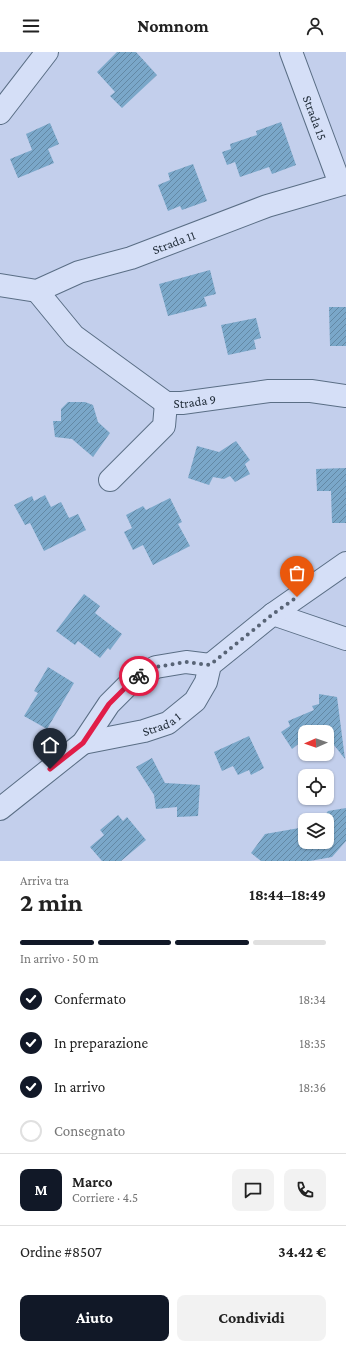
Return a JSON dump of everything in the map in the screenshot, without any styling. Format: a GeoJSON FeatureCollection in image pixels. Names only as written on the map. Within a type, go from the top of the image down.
{"type":"FeatureCollection","features":[{"type":"Feature","properties":{"kind":"street"},"geometry":{"type":"LineString","coordinates":[[0,113],[47,52]]}},
{"type":"Feature","properties":{"kind":"street","name":"Strada 15"},"geometry":{"type":"LineString","coordinates":[[291,52],[343,184]]}},
{"type":"Feature","properties":{"kind":"street","name":"Strada 11"},"geometry":{"type":"LineString","coordinates":[[37,291],[79,272],[131,258],[267,206],[343,184]]}},
{"type":"Feature","properties":{"kind":"street"},"geometry":{"type":"LineString","coordinates":[[0,285],[37,291]]}},
{"type":"Feature","properties":{"kind":"street","name":"Strada 9"},"geometry":{"type":"LineString","coordinates":[[37,291],[74,336],[166,403],[182,403],[269,391],[311,391],[346,396]]}},
{"type":"Feature","properties":{"kind":"street"},"geometry":{"type":"LineString","coordinates":[[110,480],[164,426],[166,403]]}},
{"type":"Feature","properties":{"kind":"street"},"geometry":{"type":"LineString","coordinates":[[210,665],[273,614],[346,563]]}},
{"type":"Feature","properties":{"kind":"street"},"geometry":{"type":"LineString","coordinates":[[273,614],[346,639]]}},
{"type":"Feature","properties":{"kind":"street","name":"Strada 1"},"geometry":{"type":"LineString","coordinates":[[0,809],[83,743],[109,704],[134,679],[156,667],[186,662],[210,665],[206,682],[195,702],[168,723],[144,732],[83,743]]}},
{"type":"Feature","properties":{"kind":"building"},"geometry":{"type":"Polygon","coordinates":[[[117,52],[136,52],[157,75],[122,108],[110,96],[115,92],[97,72],[117,52]]]}},
{"type":"Feature","properties":{"kind":"building"},"geometry":{"type":"Polygon","coordinates":[[[281,122],[296,165],[272,174],[269,167],[240,177],[235,162],[227,165],[222,152],[231,149],[230,144],[257,135],[256,131],[281,122]]]}},
{"type":"Feature","properties":{"kind":"building"},"geometry":{"type":"Polygon","coordinates":[[[50,123],[59,144],[48,149],[54,163],[18,178],[10,159],[32,150],[26,134],[50,123]]]}},
{"type":"Feature","properties":{"kind":"building"},"geometry":{"type":"Polygon","coordinates":[[[193,164],[207,201],[182,210],[180,206],[168,211],[158,185],[170,180],[168,173],[193,164]]]}},
{"type":"Feature","properties":{"kind":"building"},"geometry":{"type":"Polygon","coordinates":[[[210,270],[216,294],[204,297],[207,306],[168,316],[159,284],[210,270]]]}},
{"type":"Feature","properties":{"kind":"building"},"geometry":{"type":"Polygon","coordinates":[[[329,307],[346,307],[346,346],[330,346],[329,307]]]}},
{"type":"Feature","properties":{"kind":"building"},"geometry":{"type":"Polygon","coordinates":[[[256,318],[261,338],[254,340],[256,349],[228,355],[221,325],[256,318]]]}},
{"type":"Feature","properties":{"kind":"building"},"geometry":{"type":"Polygon","coordinates":[[[68,402],[85,402],[93,405],[98,422],[110,433],[93,457],[72,439],[55,437],[53,421],[61,421],[61,409],[68,402]]]}},
{"type":"Feature","properties":{"kind":"building"},"geometry":{"type":"Polygon","coordinates":[[[236,441],[250,460],[245,464],[250,474],[235,482],[230,476],[224,479],[213,477],[209,485],[188,478],[197,446],[219,452],[236,441]]]}},
{"type":"Feature","properties":{"kind":"building"},"geometry":{"type":"Polygon","coordinates":[[[346,468],[346,523],[332,523],[331,491],[317,491],[316,469],[346,468]]]}},
{"type":"Feature","properties":{"kind":"building"},"geometry":{"type":"Polygon","coordinates":[[[45,495],[51,507],[61,502],[69,518],[78,514],[86,530],[44,551],[30,523],[25,525],[14,505],[32,496],[34,501],[45,495]]]}},
{"type":"Feature","properties":{"kind":"building"},"geometry":{"type":"Polygon","coordinates":[[[170,498],[182,522],[178,524],[190,546],[153,565],[143,545],[133,550],[124,532],[132,528],[126,515],[143,506],[146,510],[170,498]]]}},
{"type":"Feature","properties":{"kind":"building"},"geometry":{"type":"Polygon","coordinates":[[[84,594],[100,606],[95,613],[122,634],[110,650],[108,648],[100,658],[78,641],[75,645],[56,631],[84,594]]]}},
{"type":"Feature","properties":{"kind":"building"},"geometry":{"type":"Polygon","coordinates":[[[48,667],[74,683],[47,729],[24,716],[38,693],[34,691],[48,667]]]}},
{"type":"Feature","properties":{"kind":"building"},"geometry":{"type":"Polygon","coordinates":[[[319,694],[337,697],[345,759],[334,745],[334,725],[298,725],[298,744],[292,749],[281,732],[290,726],[288,721],[314,710],[312,706],[319,704],[319,694]]]}},
{"type":"Feature","properties":{"kind":"building"},"geometry":{"type":"Polygon","coordinates":[[[249,736],[264,768],[251,775],[249,770],[238,775],[233,766],[222,771],[214,752],[249,736]]]}},
{"type":"Feature","properties":{"kind":"building"},"geometry":{"type":"Polygon","coordinates":[[[152,758],[165,783],[200,785],[198,816],[177,817],[177,807],[156,809],[154,795],[136,767],[152,758]]]}},
{"type":"Feature","properties":{"kind":"building"},"geometry":{"type":"Polygon","coordinates":[[[346,808],[346,841],[332,857],[310,861],[261,861],[251,853],[265,834],[298,828],[298,849],[334,849],[334,813],[326,813],[328,811],[346,808]]]}},
{"type":"Feature","properties":{"kind":"building"},"geometry":{"type":"Polygon","coordinates":[[[118,815],[123,821],[127,817],[146,840],[121,861],[102,861],[90,847],[104,835],[100,830],[118,815]]]}},
{"type":"Feature","properties":{"kind":"way so far"},"geometry":{"type":"LineString","coordinates":[[139,676],[156,667],[186,662],[210,665],[273,614],[297,597]]}},
{"type":"Feature","properties":{"kind":"route"},"geometry":{"type":"LineString","coordinates":[[50,769],[83,743],[109,704],[134,679],[139,676]]}}]}
